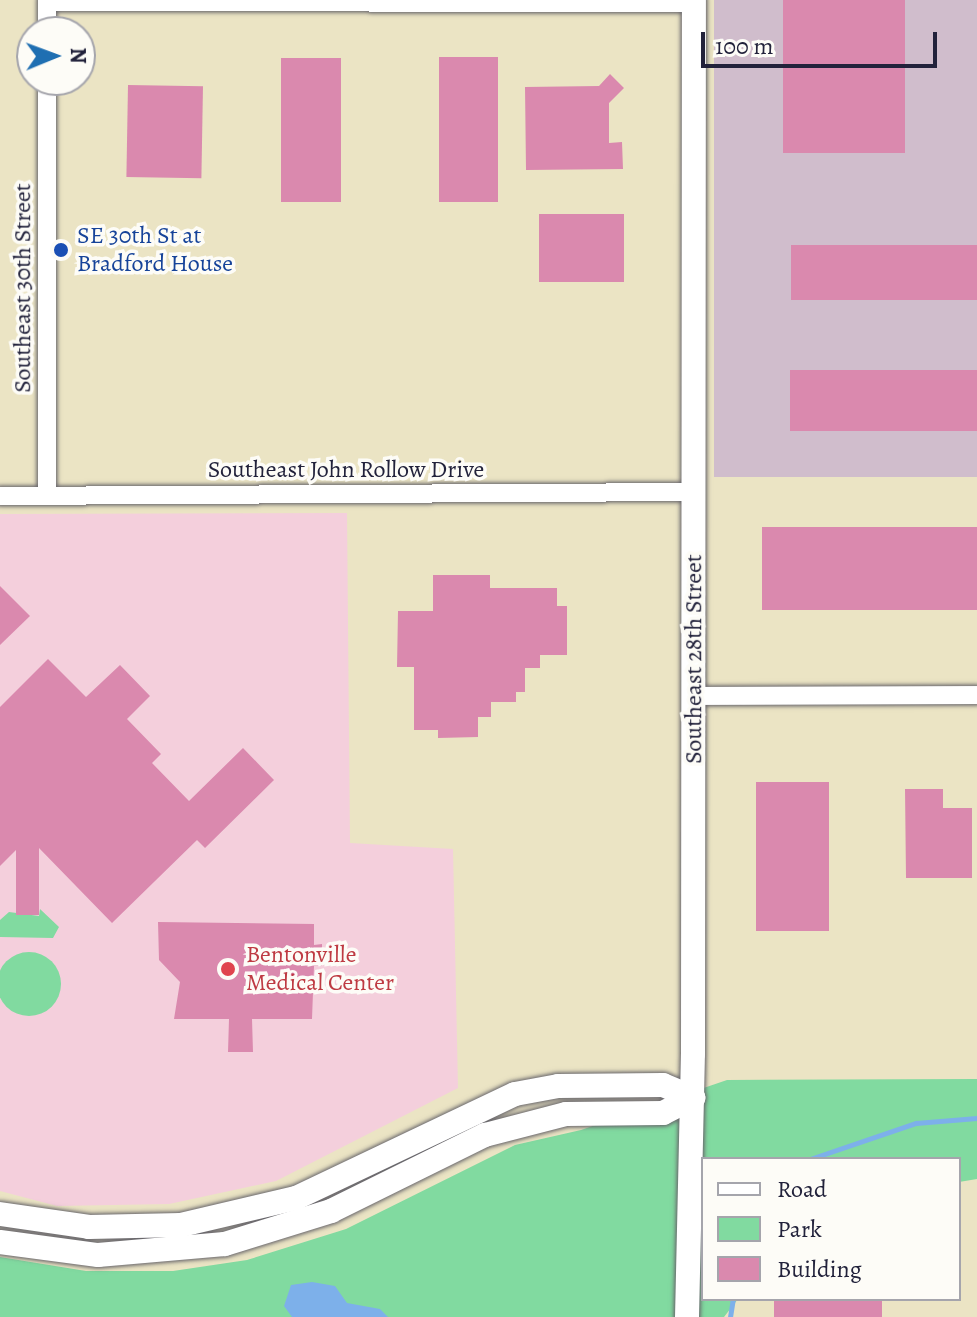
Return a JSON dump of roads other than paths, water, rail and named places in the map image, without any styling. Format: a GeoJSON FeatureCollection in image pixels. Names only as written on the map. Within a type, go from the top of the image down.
{"type":"FeatureCollection","features":[{"type":"Feature","properties":{"kind":"main road","name":"Southeast 28th Street"},"geometry":{"type":"LineString","coordinates":[[687,1317],[693,1098],[694,2]]}},
{"type":"Feature","properties":{"kind":"main road"},"geometry":{"type":"LineString","coordinates":[[0,1214],[89,1227],[181,1225],[296,1198],[515,1094],[558,1086],[663,1085],[693,1098]]}},
{"type":"Feature","properties":{"kind":"main road"},"geometry":{"type":"LineString","coordinates":[[0,1242],[98,1255],[225,1244],[331,1211],[485,1135],[566,1114],[663,1113],[693,1098]]}},
{"type":"Feature","properties":{"kind":"street"},"geometry":{"type":"LineString","coordinates":[[47,1],[694,2]]}},
{"type":"Feature","properties":{"kind":"street","name":"Southeast 30th Street"},"geometry":{"type":"LineString","coordinates":[[47,96],[47,496]]}},
{"type":"Feature","properties":{"kind":"street","name":"Southeast John Rollow Drive"},"geometry":{"type":"LineString","coordinates":[[0,496],[693,492]]}},
{"type":"Feature","properties":{"kind":"street"},"geometry":{"type":"LineString","coordinates":[[695,696],[977,695]]}},
{"type":"Feature","properties":{"kind":"water"},"geometry":{"type":"Polygon","coordinates":[[[312,1282],[335,1286],[347,1303],[380,1309],[388,1317],[292,1317],[284,1306],[291,1285],[312,1282]]]}},
{"type":"Feature","properties":{"kind":"waterway"},"geometry":{"type":"LineString","coordinates":[[816,1157],[916,1123],[977,1118]]}},
{"type":"Feature","properties":{"kind":"waterway"},"geometry":{"type":"LineString","coordinates":[[730,1317],[733,1301]]}},
{"type":"Feature","properties":{"kind":"place","name":"SE 30th St at Bradford House"},"geometry":{"type":"Point","coordinates":[61,250]}},
{"type":"Feature","properties":{"kind":"place","name":"Bentonville Medical Center"},"geometry":{"type":"Point","coordinates":[228,969]}}]}
